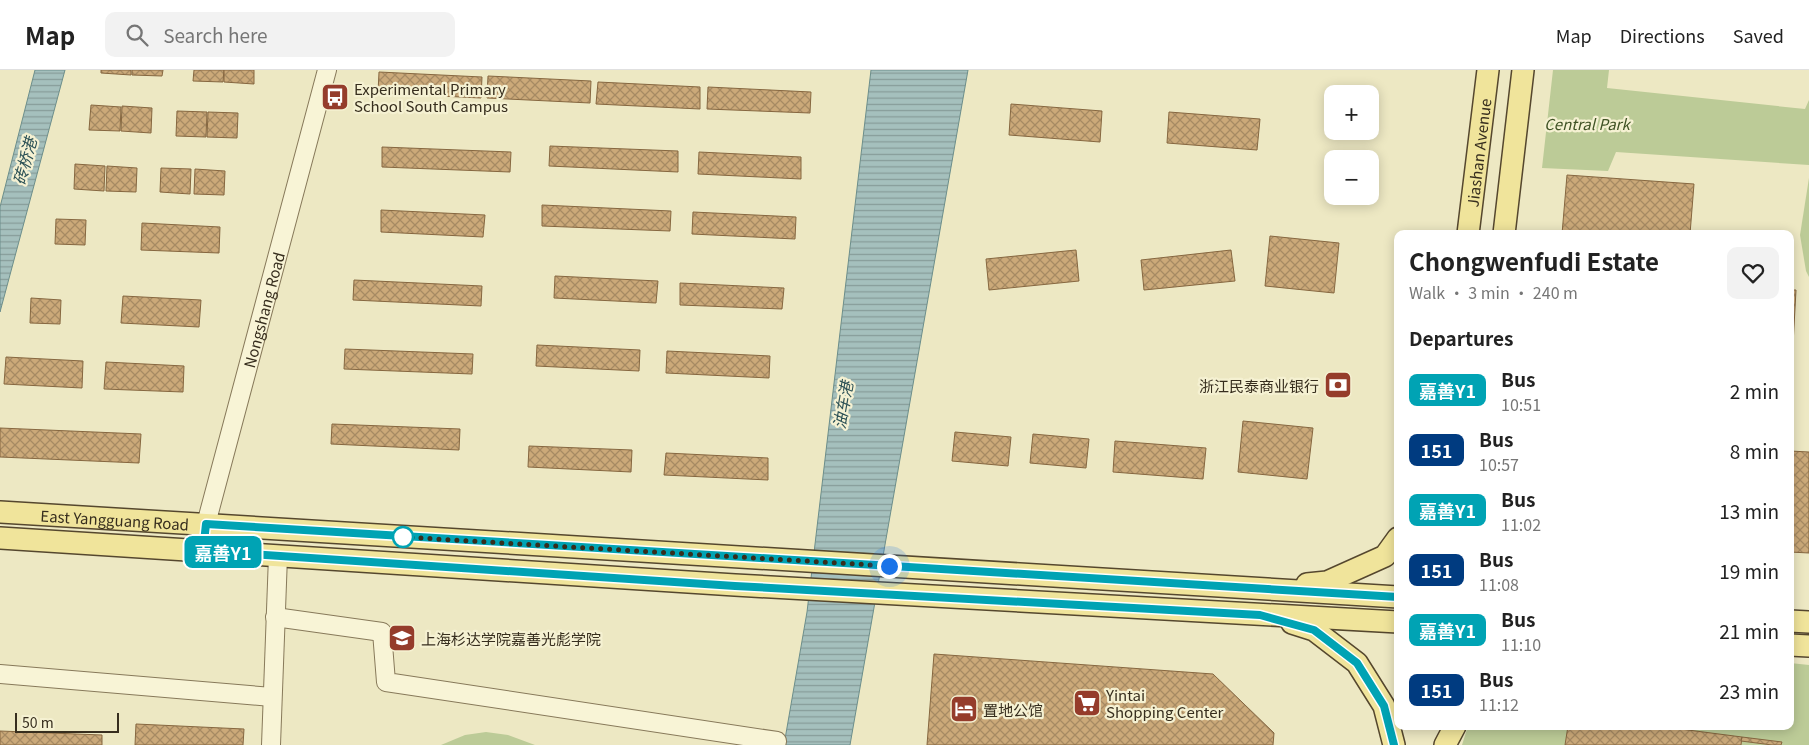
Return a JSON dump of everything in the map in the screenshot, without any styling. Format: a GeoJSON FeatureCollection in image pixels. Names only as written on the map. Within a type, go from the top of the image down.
{"type":"FeatureCollection","features":[{"type":"Feature","properties":{"kind":"main road","name":"Jiashan Avenue"},"geometry":{"type":"LineString","coordinates":[[1468,230],[1488,70]]}},
{"type":"Feature","properties":{"kind":"main road"},"geometry":{"type":"LineString","coordinates":[[1504,230],[1523,70]]}},
{"type":"Feature","properties":{"kind":"main road","name":"East Yangguang Road"},"geometry":{"type":"LineString","coordinates":[[0,512],[1394,597]]}},
{"type":"Feature","properties":{"kind":"main road","name":"East Yangguang Road"},"geometry":{"type":"LineString","coordinates":[[0,538],[735,586],[1394,622]]}},
{"type":"Feature","properties":{"kind":"main road"},"geometry":{"type":"LineString","coordinates":[[1264,589],[1327,582],[1385,556],[1394,544]]}},
{"type":"Feature","properties":{"kind":"main road"},"geometry":{"type":"LineString","coordinates":[[1260,615],[1314,630],[1357,663],[1384,706],[1394,745]]}},
{"type":"Feature","properties":{"kind":"main road"},"geometry":{"type":"LineString","coordinates":[[1794,621],[1809,622]]}},
{"type":"Feature","properties":{"kind":"main road"},"geometry":{"type":"LineString","coordinates":[[1794,645],[1809,646]]}},
{"type":"Feature","properties":{"kind":"main road"},"geometry":{"type":"LineString","coordinates":[[1400,745],[1402,730]]}},
{"type":"Feature","properties":{"kind":"main road"},"geometry":{"type":"LineString","coordinates":[[1441,745],[1443,730]]}},
{"type":"Feature","properties":{"kind":"main road"},"geometry":{"type":"LineString","coordinates":[[1446,745],[1453,730]]}},
{"type":"Feature","properties":{"kind":"street","name":"Nongshang Road"},"geometry":{"type":"LineString","coordinates":[[203,551],[206,524],[327,70]]}},
{"type":"Feature","properties":{"kind":"street"},"geometry":{"type":"LineString","coordinates":[[271,745],[278,556]]}},
{"type":"Feature","properties":{"kind":"street"},"geometry":{"type":"LineString","coordinates":[[275,617],[382,632],[386,682],[777,741],[776,745]]}},
{"type":"Feature","properties":{"kind":"street"},"geometry":{"type":"LineString","coordinates":[[0,674],[272,697]]}},
{"type":"Feature","properties":{"kind":"green space","name":"Central Park"},"geometry":{"type":"Polygon","coordinates":[[[1553,70],[1609,70],[1607,88],[1805,109],[1809,100],[1809,165],[1616,152],[1608,171],[1542,168],[1553,70]]]}},
{"type":"Feature","properties":{"kind":"green space"},"geometry":{"type":"Polygon","coordinates":[[[1809,178],[1809,277],[1806,271],[1800,235],[1809,178]]]}},
{"type":"Feature","properties":{"kind":"green space"},"geometry":{"type":"Polygon","coordinates":[[[1794,663],[1809,665],[1809,745],[1462,745],[1467,730],[1794,730],[1794,663]]]}},
{"type":"Feature","properties":{"kind":"green space"},"geometry":{"type":"Polygon","coordinates":[[[486,732],[508,735],[535,745],[441,745],[465,735],[486,732]]]}},
{"type":"Feature","properties":{"kind":"water","name":"砖桥港"},"geometry":{"type":"Polygon","coordinates":[[[35,70],[65,70],[0,312],[0,207],[35,70]]]}},
{"type":"Feature","properties":{"kind":"water","name":"油车港"},"geometry":{"type":"Polygon","coordinates":[[[871,70],[968,70],[850,745],[784,745],[807,612],[871,70]]]}},
{"type":"Feature","properties":{"kind":"building"},"geometry":{"type":"Polygon","coordinates":[[[101,70],[131,70],[131,75],[101,73],[101,70]]]}},
{"type":"Feature","properties":{"kind":"building"},"geometry":{"type":"Polygon","coordinates":[[[132,70],[163,70],[162,76],[132,75],[132,70]]]}},
{"type":"Feature","properties":{"kind":"building"},"geometry":{"type":"Polygon","coordinates":[[[194,70],[224,70],[223,82],[193,81],[194,70]]]}},
{"type":"Feature","properties":{"kind":"building"},"geometry":{"type":"Polygon","coordinates":[[[224,70],[254,70],[254,84],[224,82],[224,70]]]}},
{"type":"Feature","properties":{"kind":"building"},"geometry":{"type":"Polygon","coordinates":[[[379,72],[482,77],[481,98],[378,93],[379,72]]]}},
{"type":"Feature","properties":{"kind":"building"},"geometry":{"type":"Polygon","coordinates":[[[488,76],[591,81],[590,103],[487,98],[488,76]]]}},
{"type":"Feature","properties":{"kind":"building"},"geometry":{"type":"Polygon","coordinates":[[[598,82],[700,87],[700,109],[596,104],[598,82]]]}},
{"type":"Feature","properties":{"kind":"building"},"geometry":{"type":"Polygon","coordinates":[[[708,87],[811,92],[810,113],[707,109],[708,87]]]}},
{"type":"Feature","properties":{"kind":"building"},"geometry":{"type":"Polygon","coordinates":[[[1011,104],[1102,111],[1100,142],[1009,135],[1011,104]]]}},
{"type":"Feature","properties":{"kind":"building"},"geometry":{"type":"Polygon","coordinates":[[[91,105],[121,107],[120,131],[89,130],[91,105]]]}},
{"type":"Feature","properties":{"kind":"building"},"geometry":{"type":"Polygon","coordinates":[[[122,106],[152,108],[151,133],[121,131],[122,106]]]}},
{"type":"Feature","properties":{"kind":"building"},"geometry":{"type":"Polygon","coordinates":[[[177,111],[207,112],[206,137],[176,136],[177,111]]]}},
{"type":"Feature","properties":{"kind":"building"},"geometry":{"type":"Polygon","coordinates":[[[208,112],[238,113],[237,138],[207,137],[208,112]]]}},
{"type":"Feature","properties":{"kind":"building"},"geometry":{"type":"Polygon","coordinates":[[[1169,112],[1260,119],[1257,150],[1167,143],[1169,112]]]}},
{"type":"Feature","properties":{"kind":"building"},"geometry":{"type":"Polygon","coordinates":[[[550,146],[678,151],[678,172],[549,166],[550,146]]]}},
{"type":"Feature","properties":{"kind":"building"},"geometry":{"type":"Polygon","coordinates":[[[382,147],[511,152],[510,172],[382,167],[382,147]]]}},
{"type":"Feature","properties":{"kind":"building"},"geometry":{"type":"Polygon","coordinates":[[[699,152],[801,157],[801,179],[698,174],[699,152]]]}},
{"type":"Feature","properties":{"kind":"building"},"geometry":{"type":"Polygon","coordinates":[[[75,164],[105,166],[104,191],[74,189],[75,164]]]}},
{"type":"Feature","properties":{"kind":"building"},"geometry":{"type":"Polygon","coordinates":[[[107,166],[137,168],[136,192],[106,191],[107,166]]]}},
{"type":"Feature","properties":{"kind":"building"},"geometry":{"type":"Polygon","coordinates":[[[161,168],[191,169],[190,194],[160,192],[161,168]]]}},
{"type":"Feature","properties":{"kind":"building"},"geometry":{"type":"Polygon","coordinates":[[[195,169],[225,171],[224,195],[194,194],[195,169]]]}},
{"type":"Feature","properties":{"kind":"building"},"geometry":{"type":"Polygon","coordinates":[[[1567,175],[1694,184],[1690,230],[1562,230],[1567,175]]]}},
{"type":"Feature","properties":{"kind":"building"},"geometry":{"type":"Polygon","coordinates":[[[542,205],[671,211],[670,231],[542,226],[542,205]]]}},
{"type":"Feature","properties":{"kind":"building"},"geometry":{"type":"Polygon","coordinates":[[[381,210],[485,215],[483,237],[381,232],[381,210]]]}},
{"type":"Feature","properties":{"kind":"building"},"geometry":{"type":"Polygon","coordinates":[[[693,212],[796,217],[795,239],[692,234],[693,212]]]}},
{"type":"Feature","properties":{"kind":"building"},"geometry":{"type":"Polygon","coordinates":[[[56,219],[86,220],[85,245],[55,244],[56,219]]]}},
{"type":"Feature","properties":{"kind":"building"},"geometry":{"type":"Polygon","coordinates":[[[142,223],[220,227],[219,253],[141,250],[142,223]]]}},
{"type":"Feature","properties":{"kind":"building"},"geometry":{"type":"Polygon","coordinates":[[[1270,236],[1339,243],[1334,293],[1265,286],[1270,236]]]}},
{"type":"Feature","properties":{"kind":"building"},"geometry":{"type":"Polygon","coordinates":[[[1076,250],[1079,281],[989,290],[986,259],[1076,250]]]}},
{"type":"Feature","properties":{"kind":"building"},"geometry":{"type":"Polygon","coordinates":[[[1231,250],[1235,281],[1144,290],[1141,260],[1231,250]]]}},
{"type":"Feature","properties":{"kind":"building"},"geometry":{"type":"Polygon","coordinates":[[[555,276],[658,281],[656,303],[554,298],[555,276]]]}},
{"type":"Feature","properties":{"kind":"building"},"geometry":{"type":"Polygon","coordinates":[[[354,280],[482,286],[481,306],[353,300],[354,280]]]}},
{"type":"Feature","properties":{"kind":"building"},"geometry":{"type":"Polygon","coordinates":[[[680,283],[784,288],[782,309],[680,305],[680,283]]]}},
{"type":"Feature","properties":{"kind":"building"},"geometry":{"type":"Polygon","coordinates":[[[1794,290],[1796,290],[1794,326],[1794,290]]]}},
{"type":"Feature","properties":{"kind":"building"},"geometry":{"type":"Polygon","coordinates":[[[123,296],[201,300],[199,327],[121,323],[123,296]]]}},
{"type":"Feature","properties":{"kind":"building"},"geometry":{"type":"Polygon","coordinates":[[[31,298],[61,300],[60,324],[30,323],[31,298]]]}},
{"type":"Feature","properties":{"kind":"building"},"geometry":{"type":"Polygon","coordinates":[[[537,345],[640,350],[639,371],[536,366],[537,345]]]}},
{"type":"Feature","properties":{"kind":"building"},"geometry":{"type":"Polygon","coordinates":[[[345,349],[473,354],[472,374],[344,369],[345,349]]]}},
{"type":"Feature","properties":{"kind":"building"},"geometry":{"type":"Polygon","coordinates":[[[667,351],[770,356],[769,378],[666,373],[667,351]]]}},
{"type":"Feature","properties":{"kind":"building"},"geometry":{"type":"Polygon","coordinates":[[[6,357],[83,361],[82,388],[4,384],[6,357]]]}},
{"type":"Feature","properties":{"kind":"building"},"geometry":{"type":"Polygon","coordinates":[[[106,362],[184,366],[183,392],[104,389],[106,362]]]}},
{"type":"Feature","properties":{"kind":"building"},"geometry":{"type":"Polygon","coordinates":[[[1243,421],[1313,428],[1307,479],[1238,472],[1243,421]]]}},
{"type":"Feature","properties":{"kind":"building"},"geometry":{"type":"Polygon","coordinates":[[[332,424],[460,429],[459,450],[331,444],[332,424]]]}},
{"type":"Feature","properties":{"kind":"building"},"geometry":{"type":"Polygon","coordinates":[[[0,428],[141,434],[139,463],[0,457],[0,428]]]}},
{"type":"Feature","properties":{"kind":"building"},"geometry":{"type":"Polygon","coordinates":[[[955,432],[1011,437],[1008,466],[952,461],[955,432]]]}},
{"type":"Feature","properties":{"kind":"building"},"geometry":{"type":"Polygon","coordinates":[[[1033,434],[1089,439],[1086,468],[1030,463],[1033,434]]]}},
{"type":"Feature","properties":{"kind":"building"},"geometry":{"type":"Polygon","coordinates":[[[1115,441],[1206,448],[1203,479],[1113,472],[1115,441]]]}},
{"type":"Feature","properties":{"kind":"building"},"geometry":{"type":"Polygon","coordinates":[[[529,446],[632,450],[631,472],[528,467],[529,446]]]}},
{"type":"Feature","properties":{"kind":"building"},"geometry":{"type":"Polygon","coordinates":[[[1794,451],[1809,452],[1809,553],[1794,552],[1794,451]]]}},
{"type":"Feature","properties":{"kind":"building"},"geometry":{"type":"Polygon","coordinates":[[[666,453],[768,458],[768,480],[664,475],[666,453]]]}},
{"type":"Feature","properties":{"kind":"building","name":"Yintai Shopping Center"},"geometry":{"type":"Polygon","coordinates":[[[934,654],[1213,674],[1274,733],[1273,745],[927,745],[934,654]]]}},
{"type":"Feature","properties":{"kind":"building"},"geometry":{"type":"Polygon","coordinates":[[[136,724],[244,729],[243,745],[135,745],[136,724]]]}},
{"type":"Feature","properties":{"kind":"building"},"geometry":{"type":"Polygon","coordinates":[[[1567,730],[1688,730],[1742,737],[1741,745],[1565,745],[1567,730]]]}},
{"type":"Feature","properties":{"kind":"building"},"geometry":{"type":"Polygon","coordinates":[[[0,731],[102,735],[102,745],[0,745],[0,731]]]}},
{"type":"Feature","properties":{"kind":"building"},"geometry":{"type":"Polygon","coordinates":[[[1742,737],[1782,742],[1781,745],[1772,745],[1741,741],[1742,737]]]}},
{"type":"Feature","properties":{"kind":"bus line","name":"嘉善Y1"},"geometry":{"type":"LineString","coordinates":[[1394,597],[206,524],[203,551],[735,586],[1260,615],[1314,630],[1357,663],[1384,706],[1394,745]]}},
{"type":"Feature","properties":{"kind":"place","name":"Experimental Primary School South Campus"},"geometry":{"type":"Point","coordinates":[335,97]}},
{"type":"Feature","properties":{"kind":"place","name":"浙江民泰商业银行"},"geometry":{"type":"Point","coordinates":[1338,385]}},
{"type":"Feature","properties":{"kind":"place","name":"上海杉达学院嘉善光彪学院"},"geometry":{"type":"Point","coordinates":[402,638]}},
{"type":"Feature","properties":{"kind":"place","name":"Yintai Shopping Center"},"geometry":{"type":"Point","coordinates":[1087,703]}},
{"type":"Feature","properties":{"kind":"place","name":"置地公馆"},"geometry":{"type":"Point","coordinates":[964,709]}},
{"type":"Feature","properties":{"kind":"route"},"geometry":{"type":"LineString","coordinates":[[403,537],[889,566]]}}]}
